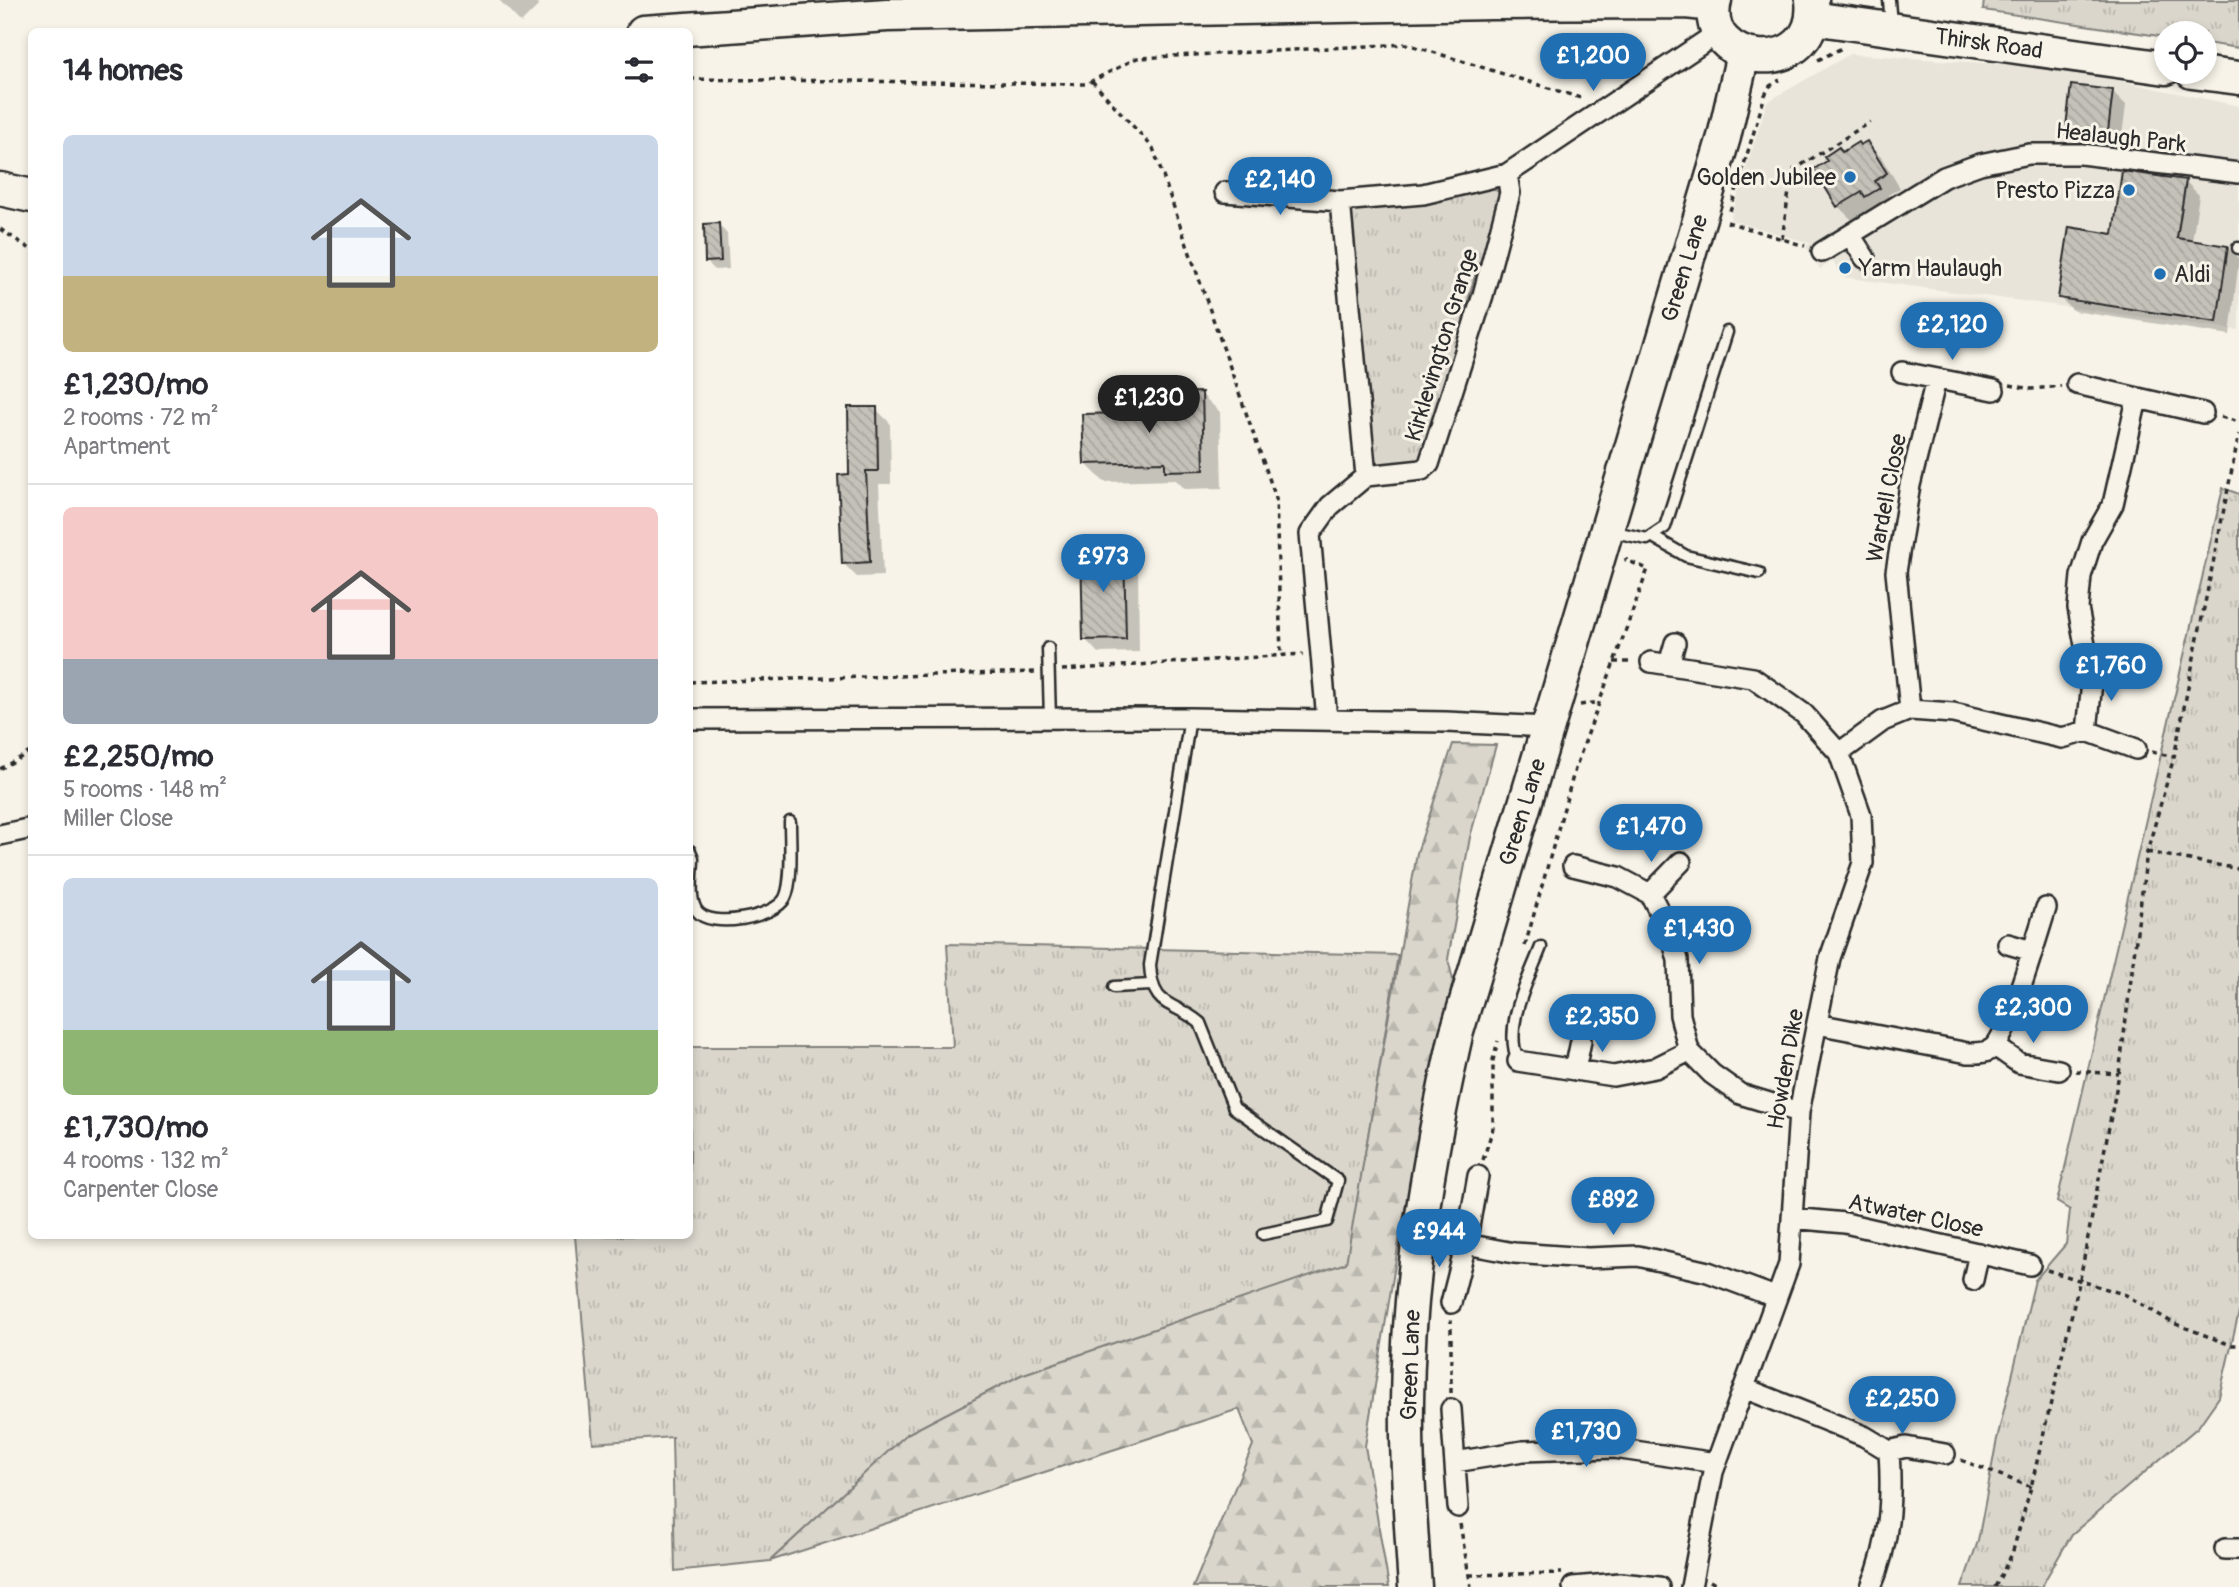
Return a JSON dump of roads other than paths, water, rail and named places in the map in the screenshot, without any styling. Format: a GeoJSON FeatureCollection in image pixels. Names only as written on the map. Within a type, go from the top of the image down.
{"type":"FeatureCollection","features":[{"type":"Feature","properties":{"kind":"main road"},"geometry":{"type":"LineString","coordinates":[[693,29],[900,15],[1506,2],[1686,2],[1712,21],[1734,49],[1744,54],[1769,57],[1794,48],[1805,35],[1812,9]]}},
{"type":"Feature","properties":{"kind":"main road","name":"Thirsk Road"},"geometry":{"type":"LineString","coordinates":[[1812,9],[1884,18],[2154,66]]}},
{"type":"Feature","properties":{"kind":"main road","name":"Green Lane"},"geometry":{"type":"LineString","coordinates":[[1415,1587],[1407,1402],[1411,1318],[1429,1168],[1456,1035],[1547,727],[1619,533],[1744,54]]}},
{"type":"Feature","properties":{"kind":"main road"},"geometry":{"type":"LineString","coordinates":[[2217,75],[2239,78]]}},
{"type":"Feature","properties":{"kind":"main road"},"geometry":{"type":"LineString","coordinates":[[0,189],[28,195]]}},
{"type":"Feature","properties":{"kind":"street"},"geometry":{"type":"LineString","coordinates":[[1225,192],[1340,201],[1423,194],[1507,174],[1610,107],[1712,21]]}},
{"type":"Feature","properties":{"kind":"street","name":"Healaugh Park"},"geometry":{"type":"LineString","coordinates":[[1822,252],[1944,177],[1980,164],[2029,154],[2081,154],[2239,173]]}},
{"type":"Feature","properties":{"kind":"street","name":"Kirklevington Grange"},"geometry":{"type":"LineString","coordinates":[[1366,476],[1422,470],[1434,455],[1510,193],[1507,174]]}},
{"type":"Feature","properties":{"kind":"street"},"geometry":{"type":"LineString","coordinates":[[1327,720],[1310,534],[1331,506],[1366,476],[1340,201]]}},
{"type":"Feature","properties":{"kind":"street"},"geometry":{"type":"LineString","coordinates":[[1850,234],[1865,258]]}},
{"type":"Feature","properties":{"kind":"street"},"geometry":{"type":"LineString","coordinates":[[1902,372],[1994,390]]}},
{"type":"Feature","properties":{"kind":"street","name":"Wardell Close"},"geometry":{"type":"LineString","coordinates":[[1910,710],[1895,572],[1910,485],[1936,380]]}},
{"type":"Feature","properties":{"kind":"street"},"geometry":{"type":"LineString","coordinates":[[2077,384],[2203,413]]}},
{"type":"Feature","properties":{"kind":"street"},"geometry":{"type":"LineString","coordinates":[[2087,731],[2092,682],[2078,608],[2081,576],[2092,541],[2113,503],[2137,399]]}},
{"type":"Feature","properties":{"kind":"street","name":"Howden Dike"},"geometry":{"type":"LineString","coordinates":[[1675,643],[1660,663],[1753,678],[1804,714],[1839,753],[1861,816],[1863,863],[1830,958],[1800,1112],[1788,1264],[1716,1463],[1691,1587]]}},
{"type":"Feature","properties":{"kind":"street"},"geometry":{"type":"LineString","coordinates":[[1839,753],[1883,721],[1910,710],[1953,713],[2062,738],[2087,731],[2136,749]]}},
{"type":"Feature","properties":{"kind":"street"},"geometry":{"type":"LineString","coordinates":[[693,719],[1190,718],[1547,727]]}},
{"type":"Feature","properties":{"kind":"street"},"geometry":{"type":"LineString","coordinates":[[0,835],[28,829]]}},
{"type":"Feature","properties":{"kind":"street"},"geometry":{"type":"LineString","coordinates":[[1650,894],[1681,862]]}},
{"type":"Feature","properties":{"kind":"street"},"geometry":{"type":"LineString","coordinates":[[1573,866],[1618,877],[1650,894],[1671,934],[1678,960],[1680,1014],[1689,1051],[1712,1074],[1740,1094],[1800,1112]]}},
{"type":"Feature","properties":{"kind":"street"},"geometry":{"type":"LineString","coordinates":[[1818,1024],[1968,1053],[1985,1052],[1995,1046],[2046,908]]}},
{"type":"Feature","properties":{"kind":"street"},"geometry":{"type":"LineString","coordinates":[[2008,944],[2032,951]]}},
{"type":"Feature","properties":{"kind":"street"},"geometry":{"type":"LineString","coordinates":[[1575,1070],[1581,1041]]}},
{"type":"Feature","properties":{"kind":"street"},"geometry":{"type":"LineString","coordinates":[[1995,1046],[2019,1063],[2059,1070]]}},
{"type":"Feature","properties":{"kind":"street"},"geometry":{"type":"LineString","coordinates":[[1518,1061],[1613,1076],[1655,1068],[1689,1051]]}},
{"type":"Feature","properties":{"kind":"street"},"geometry":{"type":"LineString","coordinates":[[1451,1303],[1466,1244],[1478,1176]]}},
{"type":"Feature","properties":{"kind":"street","name":"Atwater Close"},"geometry":{"type":"LineString","coordinates":[[1792,1218],[1845,1223],[2030,1265]]}},
{"type":"Feature","properties":{"kind":"street"},"geometry":{"type":"LineString","coordinates":[[1466,1244],[1514,1254],[1588,1258],[1638,1256],[1708,1272],[1775,1297]]}},
{"type":"Feature","properties":{"kind":"street"},"geometry":{"type":"LineString","coordinates":[[1973,1280],[1979,1253]]}},
{"type":"Feature","properties":{"kind":"street"},"geometry":{"type":"LineString","coordinates":[[1744,1388],[1864,1436],[1889,1451],[1906,1447],[1945,1454]]}},
{"type":"Feature","properties":{"kind":"street"},"geometry":{"type":"LineString","coordinates":[[1451,1409],[1458,1507]]}},
{"type":"Feature","properties":{"kind":"street"},"geometry":{"type":"LineString","coordinates":[[1455,1462],[1523,1451],[1614,1448],[1716,1463]]}},
{"type":"Feature","properties":{"kind":"street"},"geometry":{"type":"LineString","coordinates":[[1871,1587],[1883,1558],[1892,1494],[1889,1451]]}},
{"type":"Feature","properties":{"kind":"street"},"geometry":{"type":"LineString","coordinates":[[1573,1587],[1620,1583],[1659,1587]]}},
{"type":"Feature","properties":{"kind":"lane"},"geometry":{"type":"LineString","coordinates":[[1653,537],[1662,532],[1668,520],[1727,332]]}},
{"type":"Feature","properties":{"kind":"lane"},"geometry":{"type":"LineString","coordinates":[[1619,533],[1653,537],[1686,556],[1759,573]]}},
{"type":"Feature","properties":{"kind":"lane"},"geometry":{"type":"LineString","coordinates":[[1048,648],[1050,719]]}},
{"type":"Feature","properties":{"kind":"lane"},"geometry":{"type":"LineString","coordinates":[[1190,718],[1150,965],[1151,985],[1168,1006],[1200,1023],[1234,1108],[1338,1181],[1327,1221],[1263,1234]]}},
{"type":"Feature","properties":{"kind":"lane"},"geometry":{"type":"LineString","coordinates":[[693,858],[694,908],[700,915],[718,919],[759,916],[777,908],[786,896],[790,822]]}},
{"type":"Feature","properties":{"kind":"lane"},"geometry":{"type":"LineString","coordinates":[[1518,1061],[1512,1047],[1512,1034],[1541,947]]}},
{"type":"Feature","properties":{"kind":"lane"},"geometry":{"type":"LineString","coordinates":[[1114,987],[1151,985]]}},
{"type":"Feature","properties":{"kind":"place","name":"Golden Jubilee"},"geometry":{"type":"Point","coordinates":[1850,177]}},
{"type":"Feature","properties":{"kind":"place","name":"Presto Pizza"},"geometry":{"type":"Point","coordinates":[2129,190]}},
{"type":"Feature","properties":{"kind":"place","name":"Yarm Haulaugh"},"geometry":{"type":"Point","coordinates":[1845,268]}},
{"type":"Feature","properties":{"kind":"place","name":"Aldi"},"geometry":{"type":"Point","coordinates":[2160,274]}}]}
